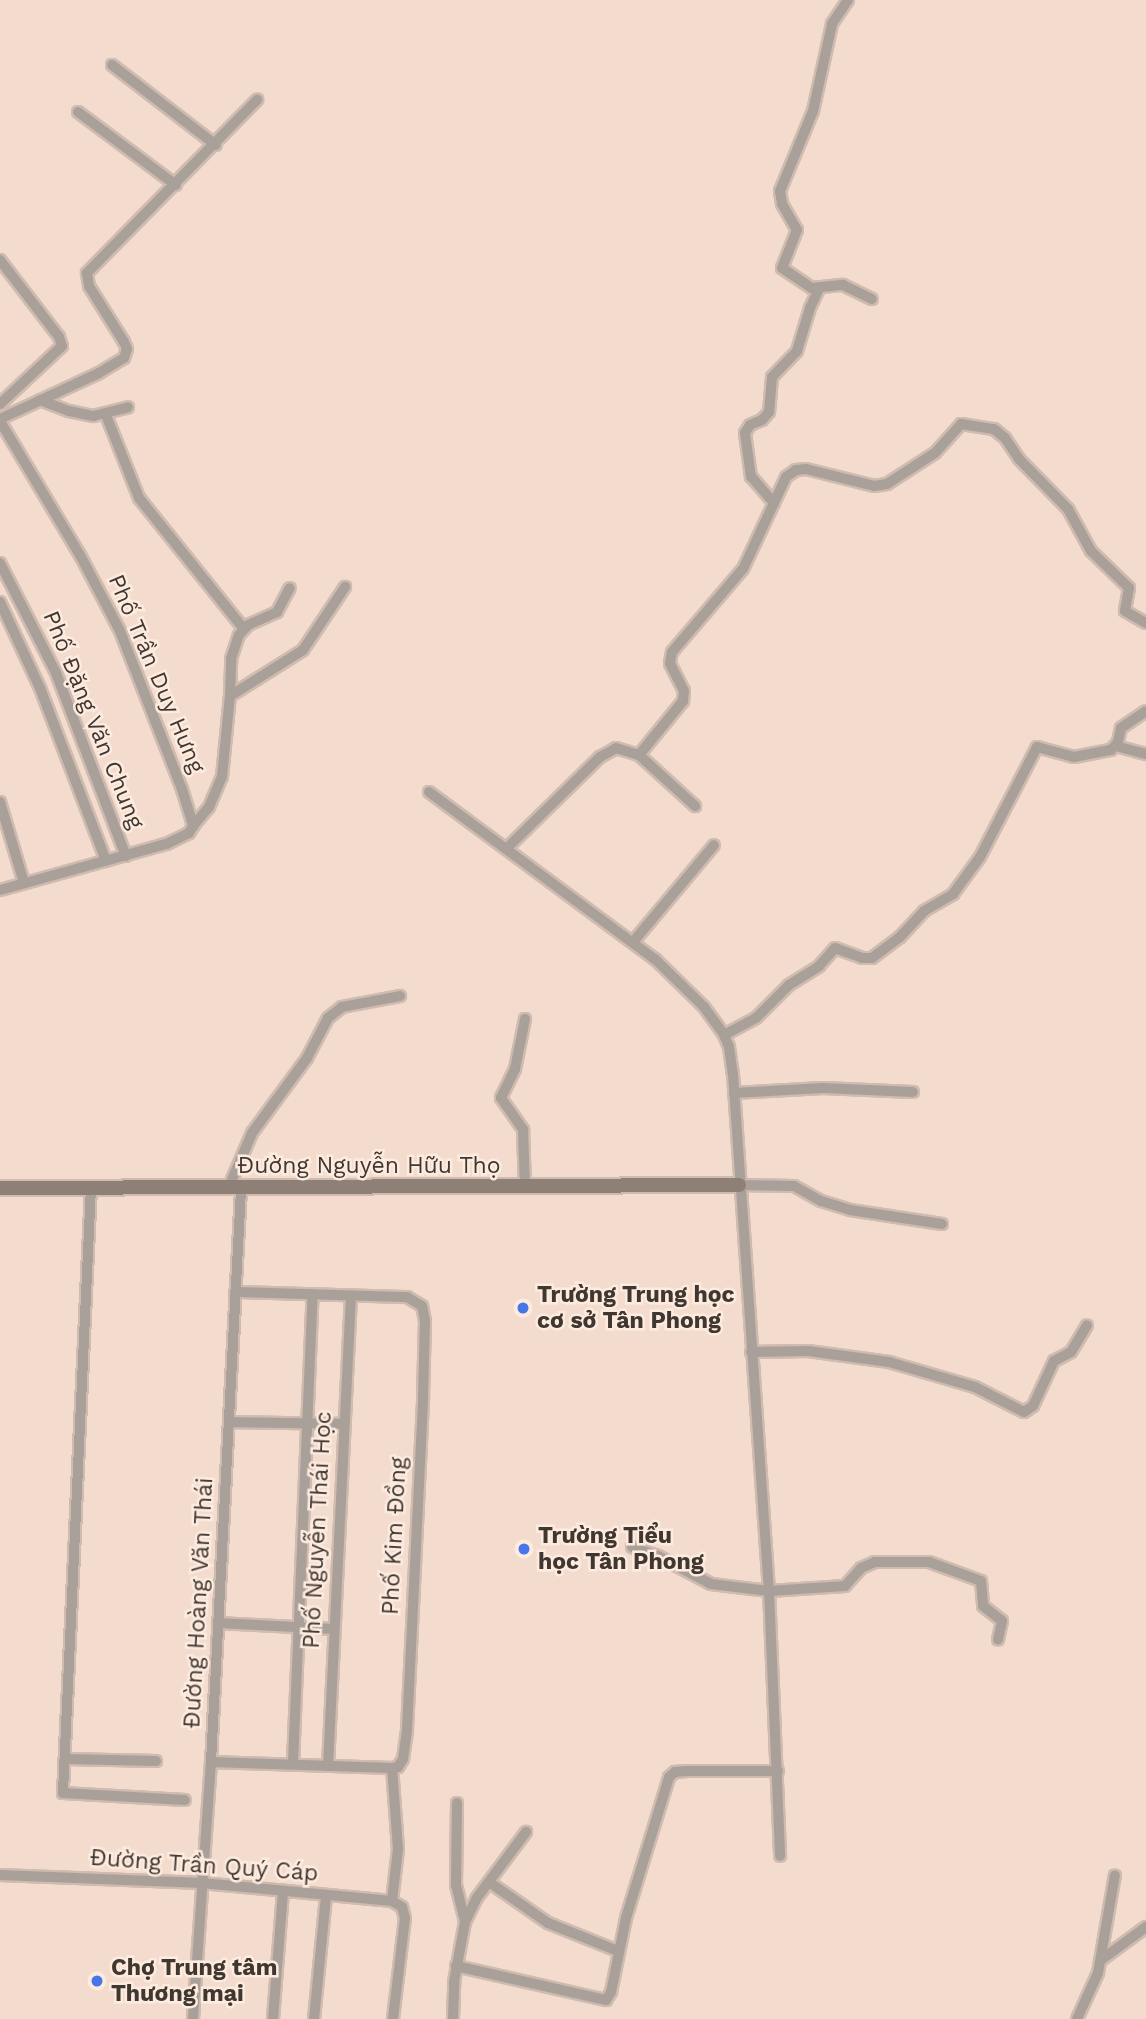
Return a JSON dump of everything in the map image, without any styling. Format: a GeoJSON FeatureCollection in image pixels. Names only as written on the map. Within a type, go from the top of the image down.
{"type":"FeatureCollection","features":[{"type":"Feature","properties":{"kind":"street"},"geometry":{"type":"LineString","coordinates":[[820,289],[803,284],[783,270],[797,230],[782,204],[780,191],[813,111],[832,24],[848,0]]}},
{"type":"Feature","properties":{"kind":"street"},"geometry":{"type":"LineString","coordinates":[[112,65],[216,145]]}},
{"type":"Feature","properties":{"kind":"street"},"geometry":{"type":"LineString","coordinates":[[0,420],[99,373],[127,353],[124,342],[85,277],[257,100]]}},
{"type":"Feature","properties":{"kind":"street"},"geometry":{"type":"LineString","coordinates":[[78,112],[176,185]]}},
{"type":"Feature","properties":{"kind":"street"},"geometry":{"type":"LineString","coordinates":[[0,260],[59,337],[62,346],[0,404]]}},
{"type":"Feature","properties":{"kind":"street"},"geometry":{"type":"LineString","coordinates":[[774,503],[751,477],[745,433],[750,425],[769,412],[772,377],[797,351],[810,308],[820,289],[831,284],[843,285],[872,299]]}},
{"type":"Feature","properties":{"kind":"street"},"geometry":{"type":"LineString","coordinates":[[40,400],[82,415],[106,415],[128,407]]}},
{"type":"Feature","properties":{"kind":"street"},"geometry":{"type":"LineString","coordinates":[[106,415],[139,498],[243,628]]}},
{"type":"Feature","properties":{"kind":"street","name":"Phố Trần Duy Hưng"},"geometry":{"type":"LineString","coordinates":[[0,420],[80,555],[120,631],[183,789],[193,826]]}},
{"type":"Feature","properties":{"kind":"street"},"geometry":{"type":"LineString","coordinates":[[639,755],[674,715],[684,696],[670,663],[672,652],[743,569],[782,482],[796,470],[813,470],[874,486],[887,484],[935,453],[958,426],[976,424],[994,429],[1005,438],[1019,459],[1068,509],[1091,551],[1129,588],[1125,611],[1146,623]]}},
{"type":"Feature","properties":{"kind":"street","name":"Phố Đặng Văn Chung"},"geometry":{"type":"LineString","coordinates":[[0,563],[43,646],[80,733],[126,856]]}},
{"type":"Feature","properties":{"kind":"street"},"geometry":{"type":"LineString","coordinates":[[0,890],[126,856],[184,836],[209,807],[222,777],[231,659],[243,628],[272,616],[290,587]]}},
{"type":"Feature","properties":{"kind":"street"},"geometry":{"type":"LineString","coordinates":[[230,696],[303,650],[345,587]]}},
{"type":"Feature","properties":{"kind":"street","name":"Phố Đặng Văn Chung"},"geometry":{"type":"LineString","coordinates":[[0,602],[25,654],[106,861]]}},
{"type":"Feature","properties":{"kind":"street"},"geometry":{"type":"LineString","coordinates":[[25,654],[43,646]]}},
{"type":"Feature","properties":{"kind":"street"},"geometry":{"type":"LineString","coordinates":[[724,1035],[756,1018],[789,985],[819,966],[835,948],[862,958],[872,957],[900,937],[924,911],[953,894],[980,857],[1037,747],[1074,757],[1107,752],[1116,746],[1121,727],[1146,711]]}},
{"type":"Feature","properties":{"kind":"street"},"geometry":{"type":"LineString","coordinates":[[1116,746],[1146,754]]}},
{"type":"Feature","properties":{"kind":"street"},"geometry":{"type":"LineString","coordinates":[[506,849],[600,757],[623,747],[639,755],[695,806]]}},
{"type":"Feature","properties":{"kind":"street"},"geometry":{"type":"LineString","coordinates":[[429,792],[633,942],[694,995],[724,1035],[732,1059],[769,1591],[780,1856]]}},
{"type":"Feature","properties":{"kind":"street"},"geometry":{"type":"LineString","coordinates":[[0,802],[24,883]]}},
{"type":"Feature","properties":{"kind":"street"},"geometry":{"type":"LineString","coordinates":[[633,942],[714,845]]}},
{"type":"Feature","properties":{"kind":"street","name":"Đường Hoàng Văn Thái"},"geometry":{"type":"LineString","coordinates":[[193,2019],[211,1762],[229,1422],[235,1292],[235,1189],[252,1133],[307,1058],[328,1018],[342,1007],[400,996]]}},
{"type":"Feature","properties":{"kind":"street"},"geometry":{"type":"LineString","coordinates":[[525,1018],[515,1069],[501,1098],[523,1130],[525,1188]]}},
{"type":"Feature","properties":{"kind":"street"},"geometry":{"type":"LineString","coordinates":[[734,1093],[823,1088],[913,1092]]}},
{"type":"Feature","properties":{"kind":"street"},"geometry":{"type":"LineString","coordinates":[[739,1185],[794,1186],[821,1201],[850,1210],[942,1224]]}},
{"type":"Feature","properties":{"kind":"street","name":"Đường Nguyễn Hữu Thọ"},"geometry":{"type":"LineString","coordinates":[[0,1188],[525,1188],[739,1185]]}},
{"type":"Feature","properties":{"kind":"street"},"geometry":{"type":"LineString","coordinates":[[91,1187],[63,1793],[185,1800]]}},
{"type":"Feature","properties":{"kind":"street"},"geometry":{"type":"LineString","coordinates":[[235,1292],[351,1296]]}},
{"type":"Feature","properties":{"kind":"street","name":"Phố Nguyễn Thái Học"},"geometry":{"type":"LineString","coordinates":[[293,1763],[305,1424],[313,1294]]}},
{"type":"Feature","properties":{"kind":"street","name":"Phố Nguyễn Thái Học"},"geometry":{"type":"LineString","coordinates":[[328,1766],[351,1296]]}},
{"type":"Feature","properties":{"kind":"street","name":"Phố Kim Đồng"},"geometry":{"type":"LineString","coordinates":[[351,1296],[407,1297],[422,1306],[425,1321],[407,1729],[405,1752],[395,1768],[397,1904],[405,1926],[393,2019]]}},
{"type":"Feature","properties":{"kind":"street"},"geometry":{"type":"LineString","coordinates":[[751,1352],[808,1351],[889,1362],[975,1387],[1024,1412],[1033,1406],[1054,1361],[1072,1352],[1087,1325]]}},
{"type":"Feature","properties":{"kind":"street"},"geometry":{"type":"LineString","coordinates":[[229,1422],[343,1424]]}},
{"type":"Feature","properties":{"kind":"street"},"geometry":{"type":"LineString","coordinates":[[632,1547],[658,1556],[711,1584],[769,1591],[845,1586],[861,1568],[875,1562],[929,1562],[981,1581],[983,1606],[1003,1624],[998,1640]]}},
{"type":"Feature","properties":{"kind":"street"},"geometry":{"type":"LineString","coordinates":[[218,1623],[334,1629]]}},
{"type":"Feature","properties":{"kind":"street"},"geometry":{"type":"LineString","coordinates":[[66,1759],[156,1761]]}},
{"type":"Feature","properties":{"kind":"street"},"geometry":{"type":"LineString","coordinates":[[211,1762],[395,1768]]}},
{"type":"Feature","properties":{"kind":"street"},"geometry":{"type":"LineString","coordinates":[[456,1966],[606,2000],[611,1992],[618,1951],[669,1777],[680,1771],[778,1772]]}},
{"type":"Feature","properties":{"kind":"street"},"geometry":{"type":"LineString","coordinates":[[457,1803],[456,1885],[465,1922]]}},
{"type":"Feature","properties":{"kind":"street"},"geometry":{"type":"LineString","coordinates":[[453,2019],[456,1966],[465,1922],[489,1882],[526,1832]]}},
{"type":"Feature","properties":{"kind":"street","name":"Đường Trần Quý Cáp"},"geometry":{"type":"LineString","coordinates":[[0,1875],[202,1883],[397,1904]]}},
{"type":"Feature","properties":{"kind":"street"},"geometry":{"type":"LineString","coordinates":[[1077,2019],[1101,1959],[1115,1875]]}},
{"type":"Feature","properties":{"kind":"street"},"geometry":{"type":"LineString","coordinates":[[489,1882],[548,1923],[618,1951]]}},
{"type":"Feature","properties":{"kind":"street"},"geometry":{"type":"LineString","coordinates":[[273,2019],[283,1891]]}},
{"type":"Feature","properties":{"kind":"street"},"geometry":{"type":"LineString","coordinates":[[314,2019],[326,1896]]}},
{"type":"Feature","properties":{"kind":"street"},"geometry":{"type":"LineString","coordinates":[[1101,1959],[1146,1927]]}},
{"type":"Feature","properties":{"kind":"place","name":"Trường Trung học cơ sở Tân Phong"},"geometry":{"type":"Point","coordinates":[523,1308]}},
{"type":"Feature","properties":{"kind":"place","name":"Trường Tiểu học Tân Phong"},"geometry":{"type":"Point","coordinates":[524,1549]}},
{"type":"Feature","properties":{"kind":"place","name":"Chợ Trung tâm Thương mại"},"geometry":{"type":"Point","coordinates":[97,1981]}}]}
